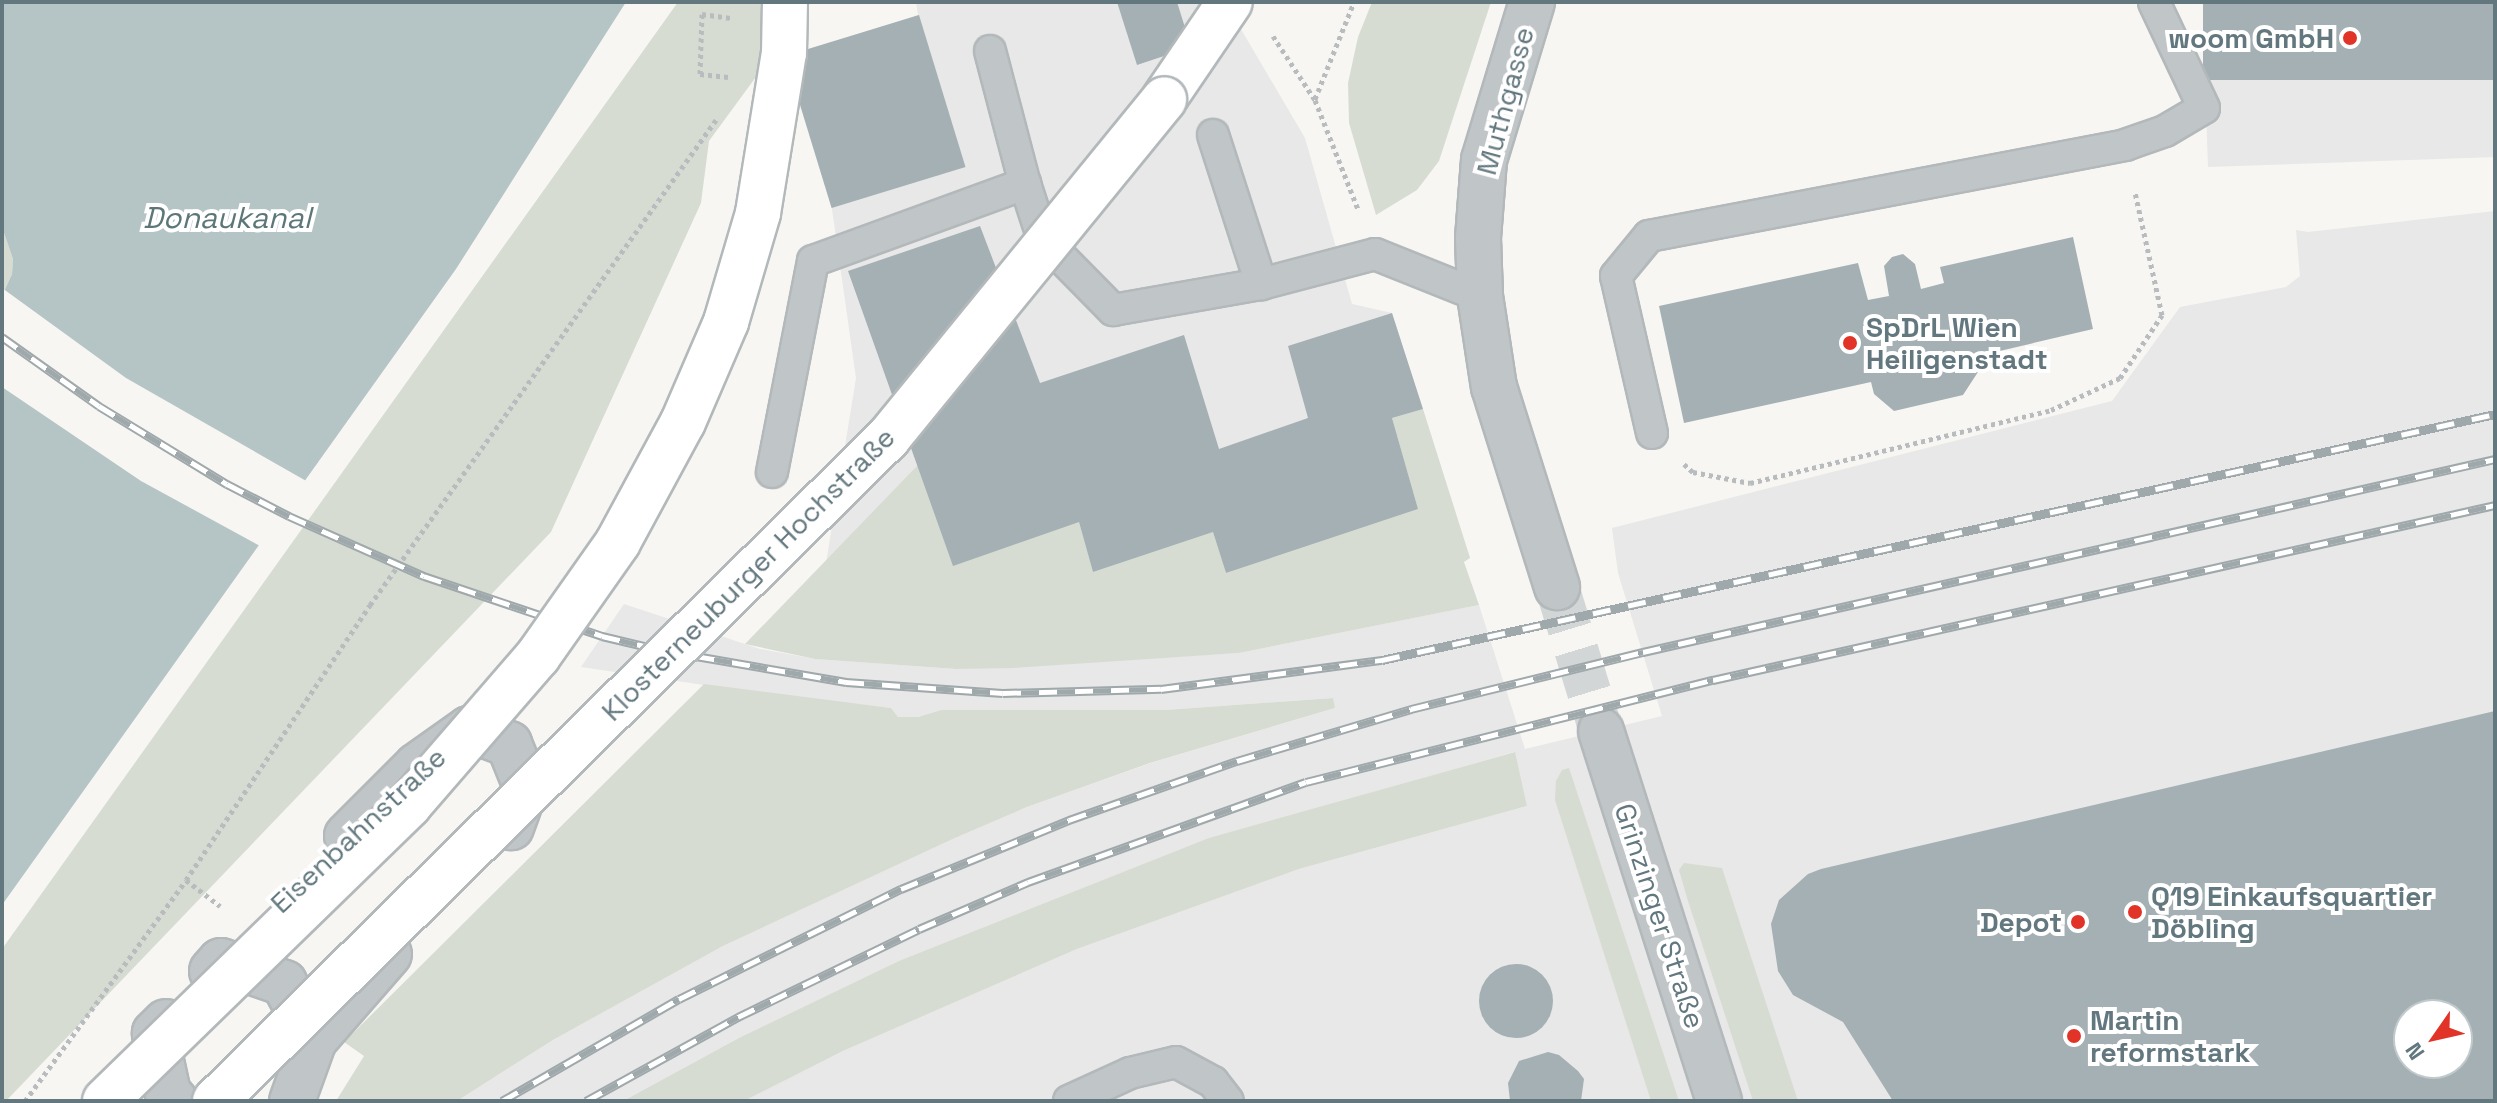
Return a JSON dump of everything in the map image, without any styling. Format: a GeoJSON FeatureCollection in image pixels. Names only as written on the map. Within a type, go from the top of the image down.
{"type":"FeatureCollection","features":[{"type":"Feature","properties":{"kind":"highway"},"geometry":{"type":"LineString","coordinates":[[105,1101],[409,805],[538,656],[618,542],[683,422],[726,322],[758,213],[784,53],[785,2]]}},
{"type":"Feature","properties":{"kind":"highway","name":"Klosterneuburger Hochstraße"},"geometry":{"type":"LineString","coordinates":[[215,1101],[888,438],[1164,99],[1230,2]]}},
{"type":"Feature","properties":{"kind":"street","name":"Muthgasse"},"geometry":{"type":"LineString","coordinates":[[1480,296],[1478,238],[1484,160],[1532,2]]}},
{"type":"Feature","properties":{"kind":"street"},"geometry":{"type":"LineString","coordinates":[[1480,296],[1494,387],[1557,587]]}},
{"type":"Feature","properties":{"kind":"street","name":"Eisenbahnstraße"},"geometry":{"type":"LineString","coordinates":[[175,1101],[168,1093],[155,1033],[221,961],[417,766],[469,729],[509,744],[526,786],[514,824],[411,928],[314,1040],[292,1101]]}},
{"type":"Feature","properties":{"kind":"street","name":"Grinzinger Straße"},"geometry":{"type":"LineString","coordinates":[[1601,731],[1719,1101]]}},
{"type":"Feature","properties":{"kind":"street"},"geometry":{"type":"LineString","coordinates":[[221,961],[284,983],[314,1040]]}},
{"type":"Feature","properties":{"kind":"lane"},"geometry":{"type":"LineString","coordinates":[[1652,433],[1616,276],[1649,236],[2125,145],[2165,131],[2204,108],[2154,2]]}},
{"type":"Feature","properties":{"kind":"lane"},"geometry":{"type":"LineString","coordinates":[[990,51],[1025,184],[1043,239],[1113,310],[1261,284],[1375,254],[1480,296]]}},
{"type":"Feature","properties":{"kind":"lane"},"geometry":{"type":"LineString","coordinates":[[1213,135],[1261,284]]}},
{"type":"Feature","properties":{"kind":"lane"},"geometry":{"type":"LineString","coordinates":[[772,472],[813,261],[1025,184]]}},
{"type":"Feature","properties":{"kind":"lane"},"geometry":{"type":"LineString","coordinates":[[1069,1101],[1130,1073],[1176,1062],[1213,1082],[1228,1101]]}},
{"type":"Feature","properties":{"kind":"path"},"geometry":{"type":"LineString","coordinates":[[1315,100],[1354,2]]}},
{"type":"Feature","properties":{"kind":"path"},"geometry":{"type":"LineString","coordinates":[[723,76],[700,74],[702,14],[728,17]]}},
{"type":"Feature","properties":{"kind":"path"},"geometry":{"type":"LineString","coordinates":[[1269,30],[1315,100],[1375,254]]}},
{"type":"Feature","properties":{"kind":"path"},"geometry":{"type":"LineString","coordinates":[[25,1101],[186,880],[370,605],[719,115]]}},
{"type":"Feature","properties":{"kind":"path"},"geometry":{"type":"LineString","coordinates":[[1652,433],[1693,472],[1750,483],[2051,410],[2120,378],[2162,315],[2125,145]]}},
{"type":"Feature","properties":{"kind":"shaded area"},"geometry":{"type":"Polygon","coordinates":[[[678,2],[811,2],[709,141],[701,203],[551,532],[6,1101],[2,1101],[2,949],[678,2]]]}},
{"type":"Feature","properties":{"kind":"shaded area"},"geometry":{"type":"Polygon","coordinates":[[[916,2],[1225,2],[1305,138],[1352,304],[1392,313],[1470,558],[821,594],[856,378],[832,209],[785,57],[918,15],[916,2]]]}},
{"type":"Feature","properties":{"kind":"shaded area"},"geometry":{"type":"Polygon","coordinates":[[[1372,2],[1491,2],[1439,161],[1417,190],[1376,215],[1349,123],[1348,83],[1358,37],[1372,2]]]}},
{"type":"Feature","properties":{"kind":"shaded area"},"geometry":{"type":"Polygon","coordinates":[[[2495,2],[2495,157],[2208,167],[2205,80],[2495,2]]]}},
{"type":"Feature","properties":{"kind":"shaded area"},"geometry":{"type":"Polygon","coordinates":[[[2495,211],[2495,1101],[744,1101],[843,1051],[1077,949],[1299,869],[1527,806],[1514,752],[1363,795],[737,1039],[623,1101],[457,1101],[553,1040],[723,946],[955,838],[1027,807],[1151,763],[1335,708],[1332,698],[1165,710],[941,710],[918,717],[897,717],[891,708],[765,694],[581,667],[624,604],[760,649],[815,659],[956,669],[1239,653],[1479,605],[1525,749],[1662,716],[1618,573],[1612,528],[2112,401],[2180,307],[2286,287],[2300,276],[2296,230],[2308,232],[2495,211]]]}},
{"type":"Feature","properties":{"kind":"shaded area"},"geometry":{"type":"Polygon","coordinates":[[[2,227],[13,259],[12,274],[2,296],[2,227]]]}},
{"type":"Feature","properties":{"kind":"shaded area"},"geometry":{"type":"Polygon","coordinates":[[[1423,409],[1470,558],[1464,562],[1479,605],[1239,653],[1013,668],[956,669],[815,659],[745,644],[918,465],[1079,522],[1093,572],[1213,532],[1226,573],[1418,509],[1392,418],[1423,409]]]}},
{"type":"Feature","properties":{"kind":"shaded area"},"geometry":{"type":"Polygon","coordinates":[[[704,684],[891,708],[898,717],[918,717],[941,710],[1165,710],[1333,698],[1335,708],[1150,763],[1027,807],[955,838],[723,946],[553,1040],[457,1101],[336,1101],[364,1056],[344,1042],[704,684]]]}},
{"type":"Feature","properties":{"kind":"shaded area"},"geometry":{"type":"Polygon","coordinates":[[[1515,752],[1527,806],[1299,869],[1077,949],[843,1051],[744,1101],[623,1101],[737,1039],[899,961],[1209,838],[1515,752]]]}},
{"type":"Feature","properties":{"kind":"shaded area"},"geometry":{"type":"Polygon","coordinates":[[[1569,768],[1679,1101],[1651,1101],[1555,800],[1556,781],[1562,770],[1569,768]]]}},
{"type":"Feature","properties":{"kind":"shaded area"},"geometry":{"type":"Polygon","coordinates":[[[1684,863],[1722,868],[1798,1101],[1753,1101],[1679,870],[1684,863]]]}},
{"type":"Feature","properties":{"kind":"water","name":"Donaukanal"},"geometry":{"type":"Polygon","coordinates":[[[2,2],[626,2],[456,269],[2,905],[2,296],[12,274],[13,259],[2,227],[2,2]]]}},
{"type":"Feature","properties":{"kind":"pier"},"geometry":{"type":"Polygon","coordinates":[[[2,288],[126,378],[308,482],[262,547],[141,481],[2,387],[2,288]]]}},
{"type":"Feature","properties":{"kind":"building"},"geometry":{"type":"Polygon","coordinates":[[[1117,2],[1177,2],[1191,47],[1137,65],[1117,2]]]}},
{"type":"Feature","properties":{"kind":"building","name":"woom GmbH"},"geometry":{"type":"Polygon","coordinates":[[[2203,2],[2495,2],[2495,80],[2203,80],[2203,2]]]}},
{"type":"Feature","properties":{"kind":"building"},"geometry":{"type":"Polygon","coordinates":[[[919,15],[965,167],[832,208],[785,56],[919,15]]]}},
{"type":"Feature","properties":{"kind":"building"},"geometry":{"type":"Polygon","coordinates":[[[980,226],[1040,383],[1184,335],[1219,449],[1308,418],[1288,346],[1392,313],[1423,409],[1392,418],[1418,509],[1226,573],[1213,532],[1093,572],[1079,522],[953,566],[848,271],[980,226]]]}},
{"type":"Feature","properties":{"kind":"building","name":"SpDrL Wien Heiligenstadt"},"geometry":{"type":"Polygon","coordinates":[[[2073,237],[2093,329],[1974,357],[1978,372],[1963,395],[1894,411],[1874,394],[1871,382],[1684,423],[1659,306],[1858,263],[1868,300],[1889,296],[1884,266],[1892,257],[1903,254],[1915,264],[1921,289],[1944,283],[1940,267],[2073,237]]]}},
{"type":"Feature","properties":{"kind":"building","name":"Q19 Einkaufsquartier Döbling"},"geometry":{"type":"Polygon","coordinates":[[[2495,711],[2495,1101],[1893,1101],[1843,1022],[1793,995],[1778,971],[1771,924],[1779,900],[1808,874],[2495,711]]]}},
{"type":"Feature","properties":{"kind":"building"},"geometry":{"type":"Polygon","coordinates":[[[1516,964],[1530,967],[1542,975],[1550,987],[1553,1001],[1550,1015],[1542,1027],[1530,1035],[1516,1038],[1502,1035],[1490,1027],[1482,1015],[1479,1001],[1482,987],[1490,975],[1502,967],[1516,964]]]}},
{"type":"Feature","properties":{"kind":"building"},"geometry":{"type":"Polygon","coordinates":[[[1548,1052],[1559,1055],[1584,1079],[1581,1101],[1510,1101],[1508,1083],[1519,1061],[1548,1052]]]}},
{"type":"Feature","properties":{"kind":"tunnel"},"geometry":{"type":"LineString","coordinates":[[1557,587],[1601,731]]}},
{"type":"Feature","properties":{"kind":"railway"},"geometry":{"type":"LineString","coordinates":[[2,337],[99,406],[227,484],[289,516],[424,576],[602,636],[661,650],[846,682],[1003,693],[1161,689],[1382,660],[2495,414]]}},
{"type":"Feature","properties":{"kind":"railway"},"geometry":{"type":"LineString","coordinates":[[502,1101],[679,999],[901,889],[1069,820],[1237,761],[1411,709],[1643,652],[2495,459]]}},
{"type":"Feature","properties":{"kind":"railway"},"geometry":{"type":"LineString","coordinates":[[586,1101],[738,1017],[919,929],[1028,882],[1306,782],[1713,680],[2495,505]]}},
{"type":"Feature","properties":{"kind":"place","name":"woom GmbH"},"geometry":{"type":"Point","coordinates":[2350,38]}},
{"type":"Feature","properties":{"kind":"place","name":"SpDrL Wien Heiligenstadt"},"geometry":{"type":"Point","coordinates":[1850,343]}},
{"type":"Feature","properties":{"kind":"place","name":"Q19 Einkaufsquartier Döbling"},"geometry":{"type":"Point","coordinates":[2135,912]}},
{"type":"Feature","properties":{"kind":"place","name":"Depot"},"geometry":{"type":"Point","coordinates":[2078,922]}},
{"type":"Feature","properties":{"kind":"place","name":"Martin reformstark"},"geometry":{"type":"Point","coordinates":[2074,1036]}}]}
